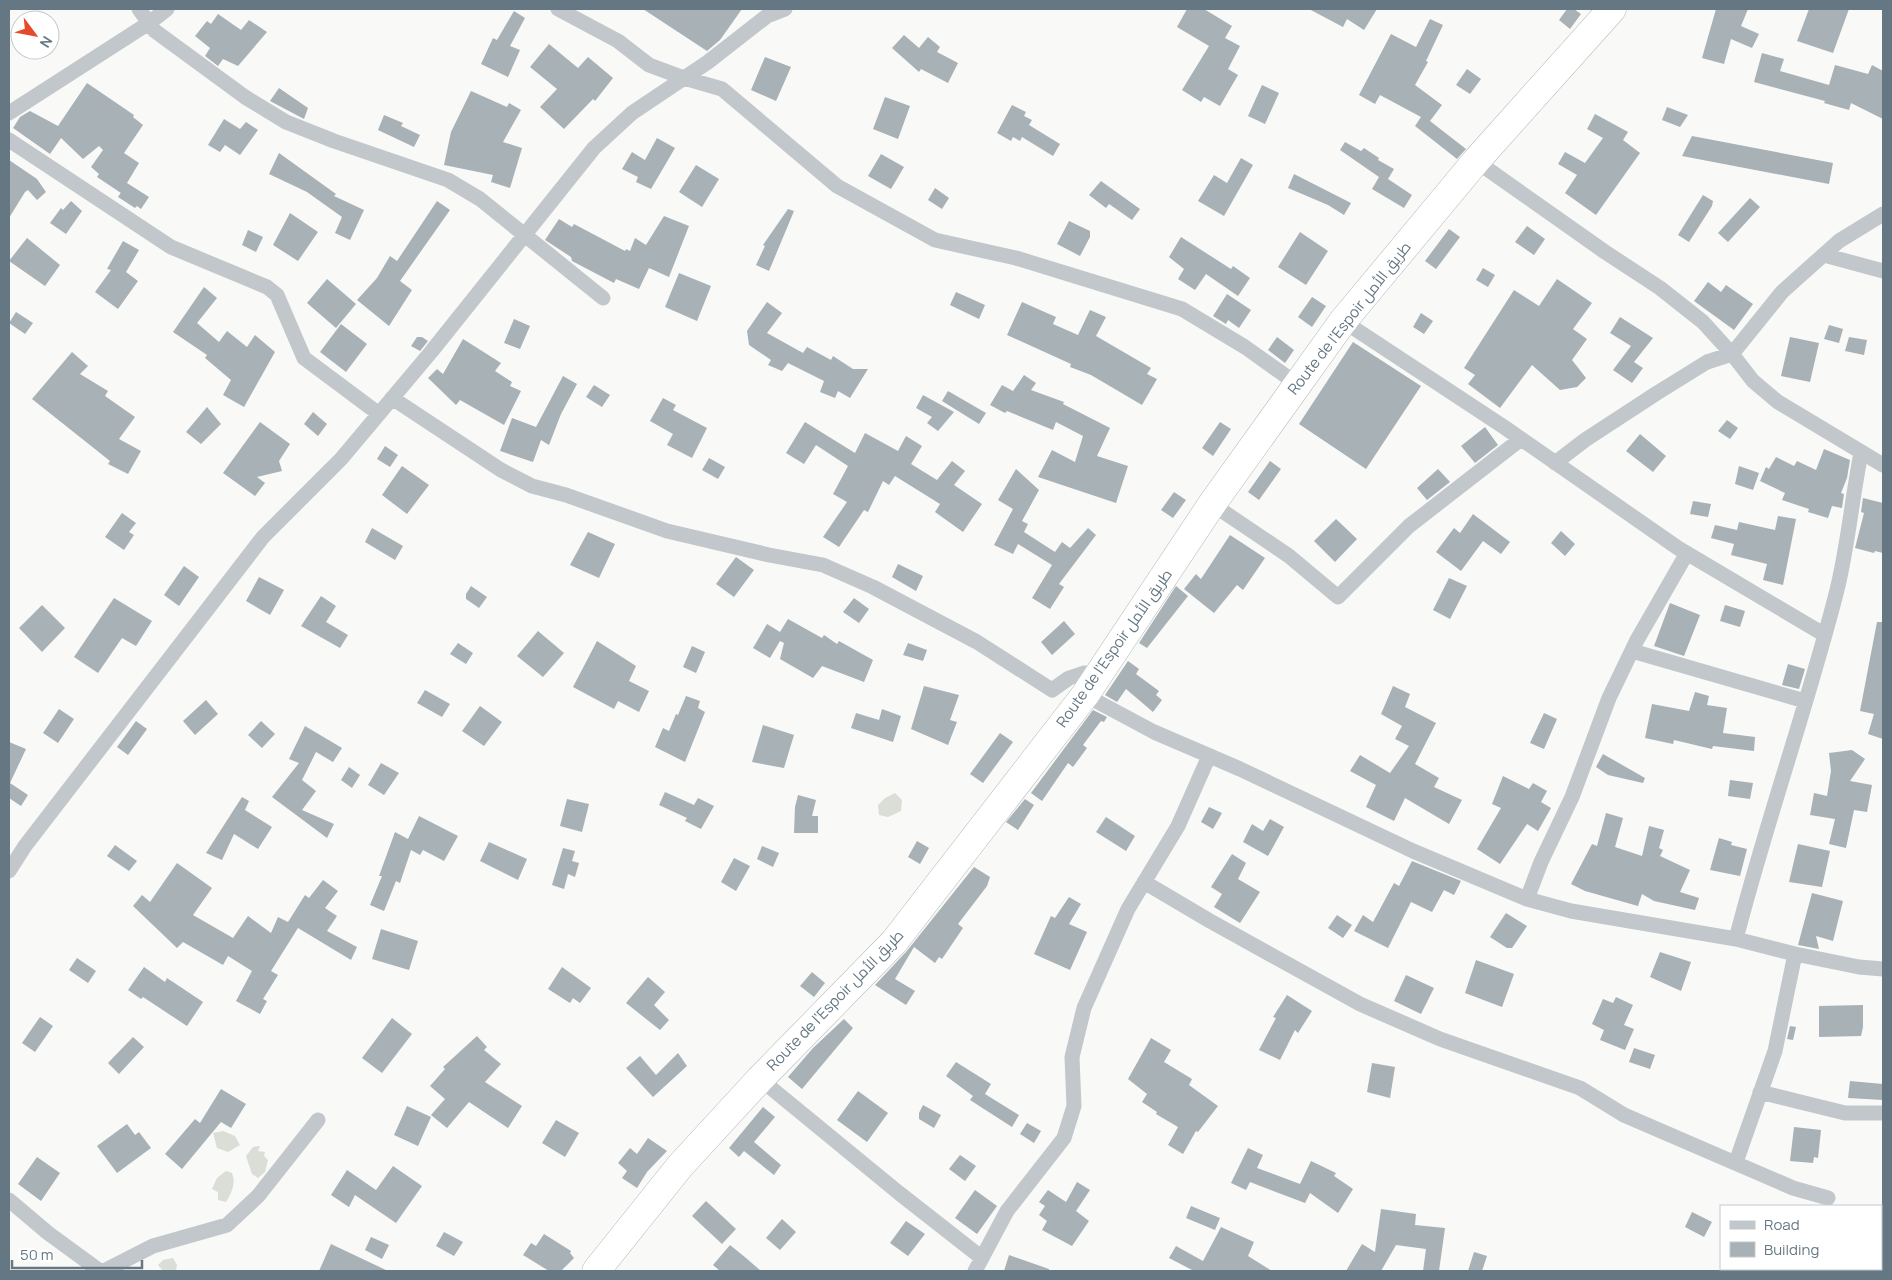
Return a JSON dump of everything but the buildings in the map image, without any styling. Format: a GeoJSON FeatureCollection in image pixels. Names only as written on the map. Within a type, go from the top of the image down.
{"type":"FeatureCollection","features":[{"type":"Feature","properties":{"kind":"highway","name":"Route de l’Espoir طريق الأمل"},"geometry":{"type":"LineString","coordinates":[[596,1271],[680,1166],[760,1079],[894,942],[1093,684],[1212,504],[1343,321],[1476,161],[1612,9]]}},
{"type":"Feature","properties":{"kind":"street"},"geometry":{"type":"LineString","coordinates":[[139,9],[155,31],[245,98],[286,122],[334,141],[448,180],[480,199],[603,298]]}},
{"type":"Feature","properties":{"kind":"street"},"geometry":{"type":"LineString","coordinates":[[9,113],[149,23],[167,9]]}},
{"type":"Feature","properties":{"kind":"street"},"geometry":{"type":"LineString","coordinates":[[558,9],[618,41],[648,65],[722,89],[837,186],[935,240],[1016,258],[1182,309],[1245,347],[1297,384]]}},
{"type":"Feature","properties":{"kind":"street"},"geometry":{"type":"LineString","coordinates":[[9,871],[25,846],[263,537],[341,459],[594,148],[632,113],[684,78],[767,16],[785,9]]}},
{"type":"Feature","properties":{"kind":"street"},"geometry":{"type":"LineString","coordinates":[[9,140],[171,247],[267,287],[276,295],[304,358],[379,414]]}},
{"type":"Feature","properties":{"kind":"street"},"geometry":{"type":"LineString","coordinates":[[1476,161],[1605,252],[1660,288],[1703,322],[1732,354],[1753,382],[1778,402],[1883,465]]}},
{"type":"Feature","properties":{"kind":"street"},"geometry":{"type":"LineString","coordinates":[[1555,464],[1585,440],[1673,383],[1707,362],[1732,354],[1782,292],[1839,241],[1883,214]]}},
{"type":"Feature","properties":{"kind":"street"},"geometry":{"type":"LineString","coordinates":[[1824,255],[1883,271]]}},
{"type":"Feature","properties":{"kind":"street"},"geometry":{"type":"LineString","coordinates":[[1343,321],[1521,439],[1687,553],[1825,635]]}},
{"type":"Feature","properties":{"kind":"street"},"geometry":{"type":"LineString","coordinates":[[392,398],[501,470],[532,486],[566,495],[667,531],[769,555],[823,565],[873,587],[977,642],[1052,690],[1069,678],[1084,673],[1093,684],[1154,732],[1413,851],[1527,899],[1571,911],[1736,939],[1795,954],[1883,969]]}},
{"type":"Feature","properties":{"kind":"street"},"geometry":{"type":"LineString","coordinates":[[1212,504],[1289,556],[1338,596],[1409,526],[1521,439]]}},
{"type":"Feature","properties":{"kind":"street"},"geometry":{"type":"LineString","coordinates":[[1736,939],[1759,849],[1825,635],[1844,552],[1861,453]]}},
{"type":"Feature","properties":{"kind":"street"},"geometry":{"type":"LineString","coordinates":[[1527,899],[1541,862],[1572,797],[1609,698],[1632,651],[1687,553]]}},
{"type":"Feature","properties":{"kind":"street"},"geometry":{"type":"LineString","coordinates":[[1632,651],[1805,701]]}},
{"type":"Feature","properties":{"kind":"street"},"geometry":{"type":"LineString","coordinates":[[975,1271],[1006,1211],[1064,1138],[1074,1106],[1072,1057],[1084,1008],[1128,909],[1178,826],[1209,756]]}},
{"type":"Feature","properties":{"kind":"street"},"geometry":{"type":"LineString","coordinates":[[1144,882],[1360,1004],[1440,1039],[1580,1088],[1624,1115],[1793,1188],[1828,1198]]}},
{"type":"Feature","properties":{"kind":"street"},"geometry":{"type":"LineString","coordinates":[[1736,1162],[1774,1052],[1795,954]]}},
{"type":"Feature","properties":{"kind":"street"},"geometry":{"type":"LineString","coordinates":[[760,1079],[898,1193],[982,1258]]}},
{"type":"Feature","properties":{"kind":"street"},"geometry":{"type":"LineString","coordinates":[[1760,1092],[1845,1113],[1883,1113]]}},
{"type":"Feature","properties":{"kind":"street"},"geometry":{"type":"LineString","coordinates":[[9,1200],[48,1233],[102,1271],[153,1246],[227,1225],[258,1196],[318,1120]]}},
{"type":"Feature","properties":{"kind":"shaded area"},"geometry":{"type":"Polygon","coordinates":[[[895,793],[902,800],[901,811],[888,817],[879,815],[878,805],[885,798],[895,793]]]}},
{"type":"Feature","properties":{"kind":"shaded area"},"geometry":{"type":"Polygon","coordinates":[[[223,1131],[235,1136],[240,1145],[228,1152],[217,1148],[213,1133],[223,1131]]]}},
{"type":"Feature","properties":{"kind":"shaded area"},"geometry":{"type":"Polygon","coordinates":[[[260,1146],[258,1151],[265,1152],[264,1156],[268,1160],[265,1172],[258,1178],[252,1174],[246,1156],[253,1147],[260,1146]]]}},
{"type":"Feature","properties":{"kind":"shaded area"},"geometry":{"type":"Polygon","coordinates":[[[226,1171],[232,1173],[234,1181],[232,1191],[226,1202],[218,1200],[218,1192],[212,1189],[217,1178],[226,1171]]]}},
{"type":"Feature","properties":{"kind":"shaded area"},"geometry":{"type":"Polygon","coordinates":[[[173,1258],[177,1265],[176,1271],[163,1271],[158,1265],[163,1260],[173,1258]]]}}]}
